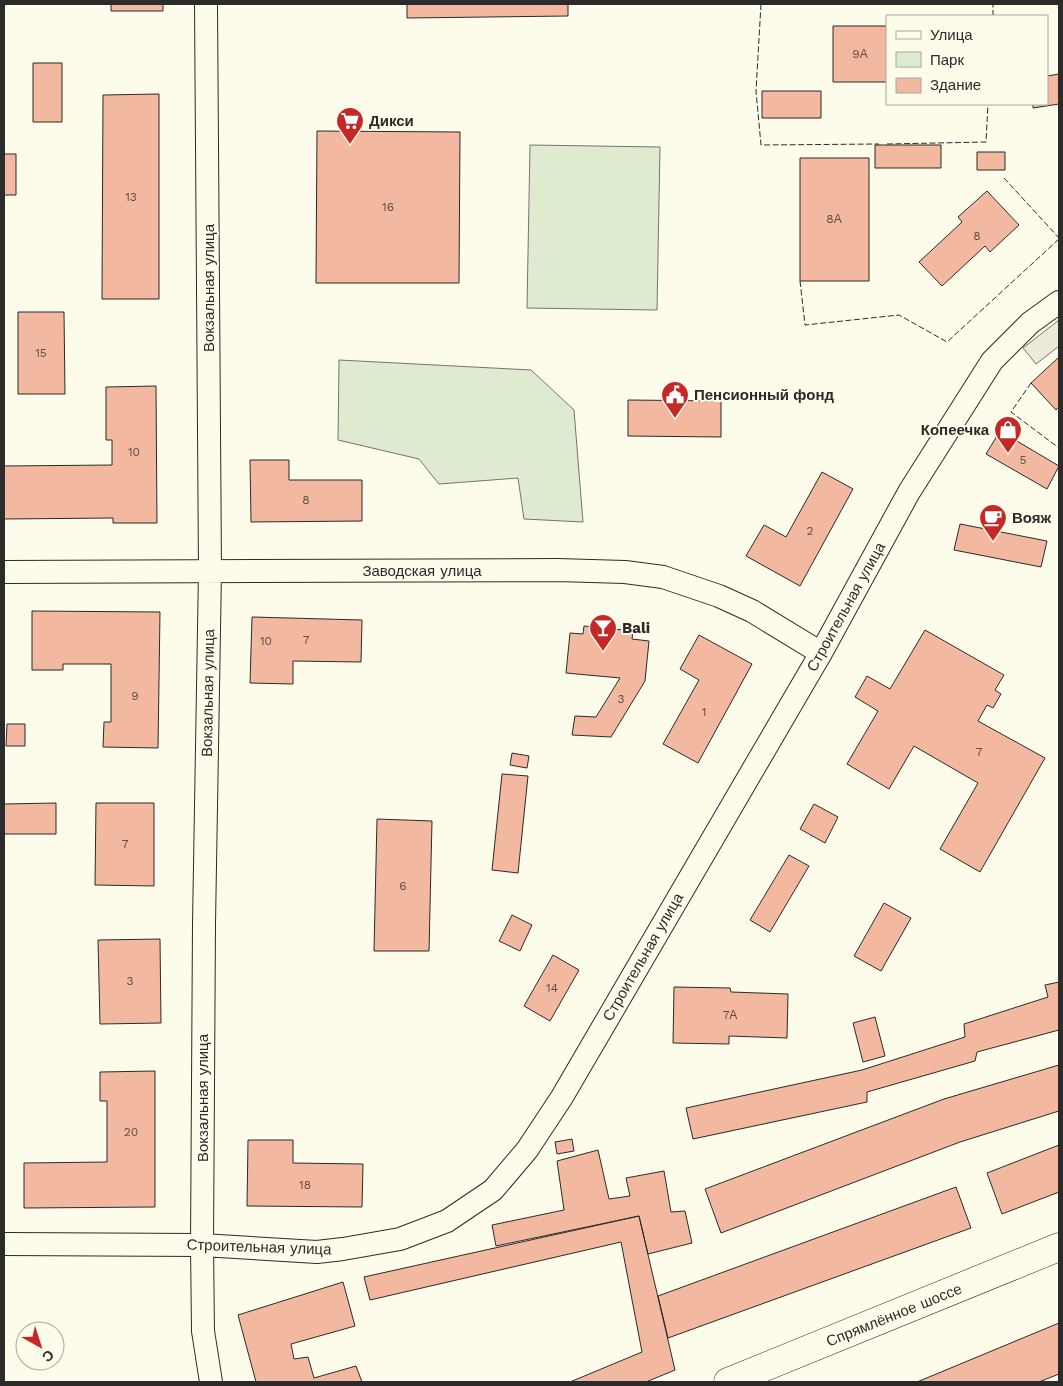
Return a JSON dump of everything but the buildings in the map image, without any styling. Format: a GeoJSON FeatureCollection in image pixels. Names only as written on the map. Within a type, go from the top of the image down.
{"type":"FeatureCollection","features":[{"type":"Feature","properties":{"kind":"main road","name":"Спрямлённое шоссе"},"geometry":{"type":"LineString","coordinates":[[728,1382],[1059,1247]]}},
{"type":"Feature","properties":{"kind":"street","name":"Вокзальная улица"},"geometry":{"type":"LineString","coordinates":[[206,4],[210,571],[204,924],[202,1245],[203,1331],[211,1382]]}},
{"type":"Feature","properties":{"kind":"street","name":"Строительная улица"},"geometry":{"type":"LineString","coordinates":[[4,1244],[202,1245],[317,1252],[400,1239],[447,1221],[493,1190],[527,1150],[562,1097],[821,654],[909,492],[992,361],[1030,323],[1059,302]]}},
{"type":"Feature","properties":{"kind":"street","name":"Заводская улица"},"geometry":{"type":"LineString","coordinates":[[4,572],[557,570],[625,572],[672,580],[728,600],[752,611],[821,654]]}},
{"type":"Feature","properties":{"kind":"green space"},"geometry":{"type":"Polygon","coordinates":[[[530,145],[660,147],[657,310],[527,308],[530,145]]]}},
{"type":"Feature","properties":{"kind":"green space"},"geometry":{"type":"Polygon","coordinates":[[[339,360],[531,370],[574,410],[583,522],[524,519],[518,478],[439,484],[419,459],[338,440],[339,360]]]}},
{"type":"Feature","properties":{"kind":"shaded area"},"geometry":{"type":"Polygon","coordinates":[[[1059,320],[1059,346],[1036,364],[1023,348],[1059,320]]]}},
{"type":"Feature","properties":{"kind":"fence"},"geometry":{"type":"LineString","coordinates":[[761,4],[756,91],[761,145],[879,144]]}},
{"type":"Feature","properties":{"kind":"fence"},"geometry":{"type":"LineString","coordinates":[[993,4],[993,15]]}},
{"type":"Feature","properties":{"kind":"fence"},"geometry":{"type":"LineString","coordinates":[[887,144],[986,142],[988,105]]}},
{"type":"Feature","properties":{"kind":"fence"},"geometry":{"type":"LineString","coordinates":[[1004,178],[1059,238]]}},
{"type":"Feature","properties":{"kind":"fence"},"geometry":{"type":"LineString","coordinates":[[800,281],[805,325],[899,315],[947,342],[1059,239]]}},
{"type":"Feature","properties":{"kind":"fence"},"geometry":{"type":"LineString","coordinates":[[1031,383],[1011,412],[1059,448]]}},
{"type":"Feature","properties":{"kind":"place","name":"Дикси"},"geometry":{"type":"Point","coordinates":[350,145]}},
{"type":"Feature","properties":{"kind":"place","name":"Пенсионный фонд"},"geometry":{"type":"Point","coordinates":[675,419]}},
{"type":"Feature","properties":{"kind":"place","name":"Копеечка"},"geometry":{"type":"Point","coordinates":[1008,454]}},
{"type":"Feature","properties":{"kind":"place","name":"Вояж"},"geometry":{"type":"Point","coordinates":[993,542]}},
{"type":"Feature","properties":{"kind":"place","name":"Bali"},"geometry":{"type":"Point","coordinates":[603,652]}}]}
